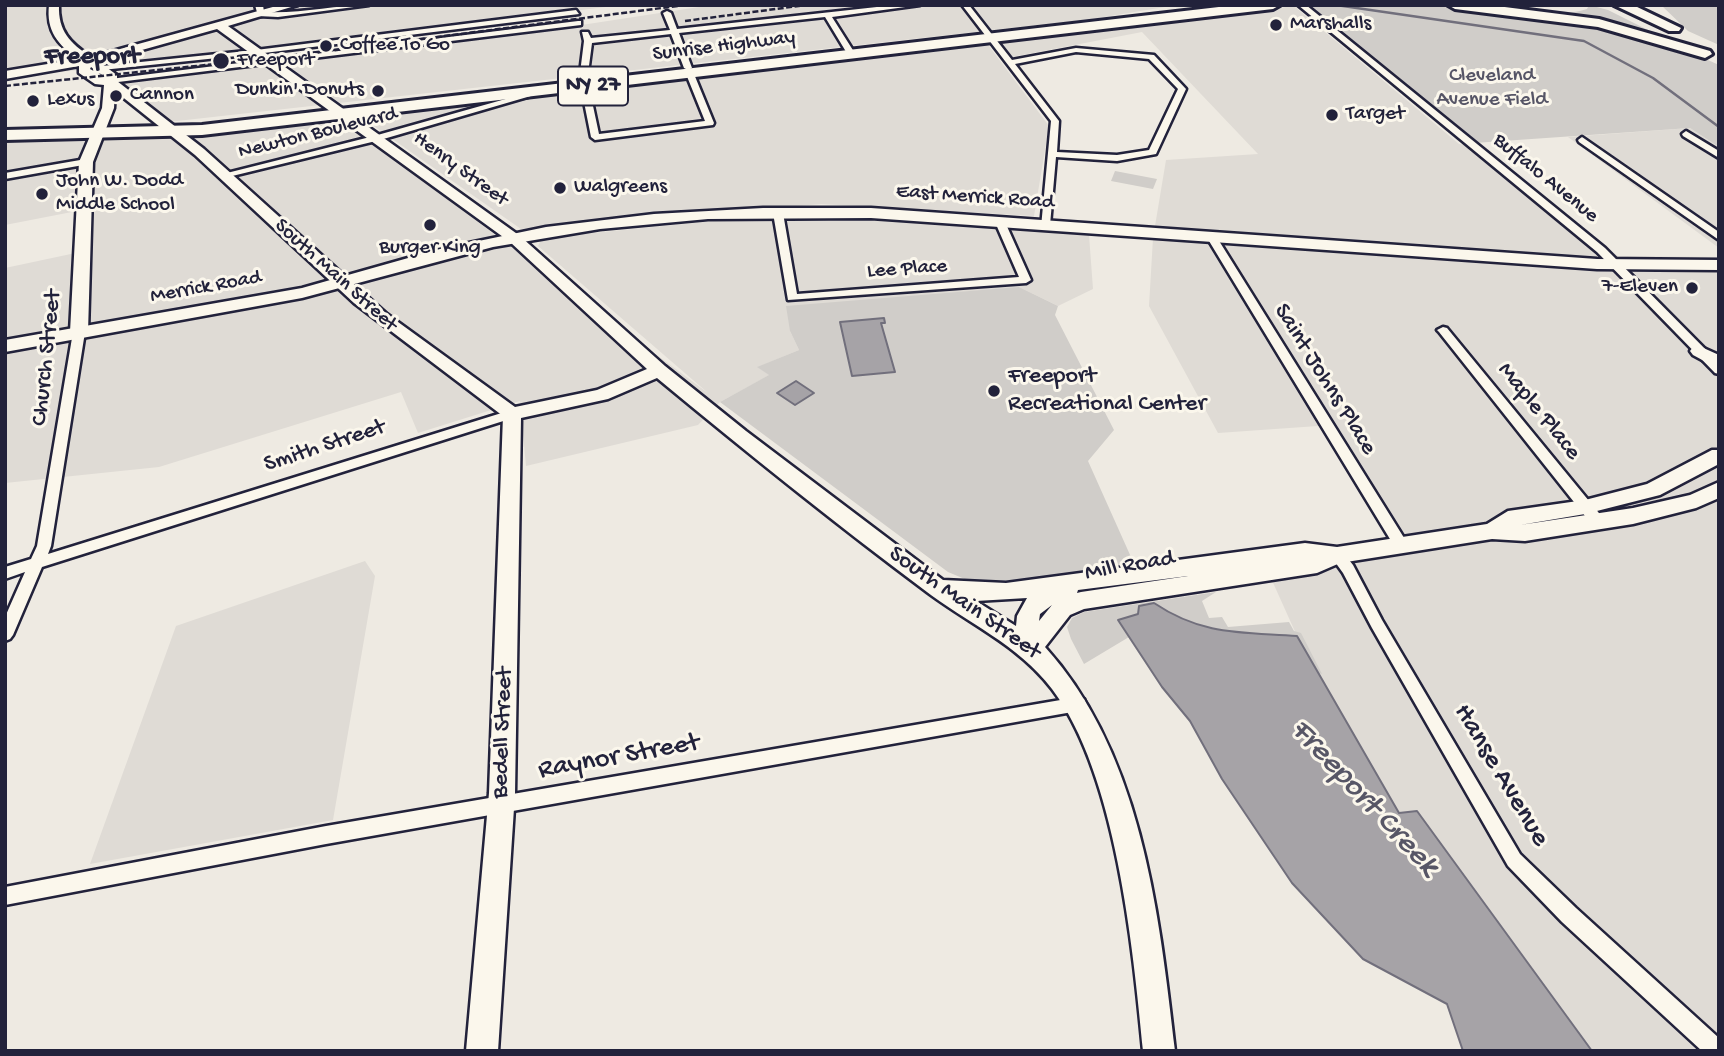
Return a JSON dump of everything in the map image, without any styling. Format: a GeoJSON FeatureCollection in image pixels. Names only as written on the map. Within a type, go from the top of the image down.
{"type":"FeatureCollection","features":[{"type":"Feature","properties":{"kind":"highway","name":"Sunrise Highway"},"geometry":{"type":"LineString","coordinates":[[989,36],[1211,5]]}},
{"type":"Feature","properties":{"kind":"highway","name":"Sunrise Highway"},"geometry":{"type":"LineString","coordinates":[[98,130],[171,128],[338,111],[1273,5]]}},
{"type":"Feature","properties":{"kind":"highway"},"geometry":{"type":"LineString","coordinates":[[1455,5],[1599,23],[1714,54]]}},
{"type":"Feature","properties":{"kind":"highway"},"geometry":{"type":"LineString","coordinates":[[1493,5],[1555,11],[1584,7]]}},
{"type":"Feature","properties":{"kind":"highway"},"geometry":{"type":"LineString","coordinates":[[1604,5],[1714,54]]}},
{"type":"Feature","properties":{"kind":"highway"},"geometry":{"type":"LineString","coordinates":[[1621,5],[1687,34]]}},
{"type":"Feature","properties":{"kind":"highway"},"geometry":{"type":"LineString","coordinates":[[1654,5],[1714,54]]}},
{"type":"Feature","properties":{"kind":"highway","name":"Sunrise Highway"},"geometry":{"type":"LineString","coordinates":[[338,111],[541,92],[584,84]]}},
{"type":"Feature","properties":{"kind":"highway","name":"NY 27"},"geometry":{"type":"LineString","coordinates":[[5,128],[98,130]]}},
{"type":"Feature","properties":{"kind":"highway","name":"NY 27"},"geometry":{"type":"LineString","coordinates":[[5,135],[98,130]]}},
{"type":"Feature","properties":{"kind":"main road"},"geometry":{"type":"LineString","coordinates":[[54,5],[52,24],[58,37],[88,61],[102,68],[113,78],[110,81]]}},
{"type":"Feature","properties":{"kind":"main road"},"geometry":{"type":"LineString","coordinates":[[5,75],[88,61],[219,25],[260,10],[293,5]]}},
{"type":"Feature","properties":{"kind":"main road","name":"Henry Street"},"geometry":{"type":"LineString","coordinates":[[219,25],[515,239],[659,370]]}},
{"type":"Feature","properties":{"kind":"main road","name":"South Main Street"},"geometry":{"type":"LineString","coordinates":[[88,61],[83,70],[99,81],[110,81],[171,128],[339,282],[430,358],[512,414]]}},
{"type":"Feature","properties":{"kind":"main road","name":"Church Street"},"geometry":{"type":"LineString","coordinates":[[79,332],[86,162],[108,108],[110,81]]}},
{"type":"Feature","properties":{"kind":"main road","name":"East Merrick Road"},"geometry":{"type":"LineString","coordinates":[[339,282],[441,253],[515,239],[626,222],[778,213],[870,213],[1614,265]]}},
{"type":"Feature","properties":{"kind":"main road"},"geometry":{"type":"LineString","coordinates":[[1614,265],[1719,265]]}},
{"type":"Feature","properties":{"kind":"main road","name":"Merrick Road"},"geometry":{"type":"LineString","coordinates":[[79,332],[234,307],[339,282]]}},
{"type":"Feature","properties":{"kind":"main road"},"geometry":{"type":"LineString","coordinates":[[5,346],[79,332]]}},
{"type":"Feature","properties":{"kind":"main road"},"geometry":{"type":"LineString","coordinates":[[1699,351],[1719,363]]}},
{"type":"Feature","properties":{"kind":"main road","name":"South Main Street"},"geometry":{"type":"LineString","coordinates":[[659,370],[739,436],[933,585],[996,628],[1031,648],[1045,660],[1078,704],[1102,761],[1137,893],[1159,1051]]}},
{"type":"Feature","properties":{"kind":"main road","name":"Smith Street"},"geometry":{"type":"LineString","coordinates":[[512,414],[602,395],[659,370]]}},
{"type":"Feature","properties":{"kind":"main road","name":"Bedell Street"},"geometry":{"type":"LineString","coordinates":[[482,1051],[501,807],[512,414]]}},
{"type":"Feature","properties":{"kind":"main road","name":"Mill Road"},"geometry":{"type":"LineString","coordinates":[[933,585],[963,593],[990,595],[1079,580],[1108,579],[1305,551],[1337,555],[1492,531],[1525,533],[1592,514],[1653,490],[1692,471],[1712,457],[1719,457]]}},
{"type":"Feature","properties":{"kind":"main road","name":"Mill Road"},"geometry":{"type":"LineString","coordinates":[[1592,514],[1696,501],[1719,489]]}},
{"type":"Feature","properties":{"kind":"main road","name":"Mill Road"},"geometry":{"type":"LineString","coordinates":[[1031,648],[1062,609],[1081,601],[1317,565],[1337,555]]}},
{"type":"Feature","properties":{"kind":"main road","name":"Mill Road"},"geometry":{"type":"LineString","coordinates":[[1031,648],[1025,624],[1027,614],[1034,606],[1045,598],[1108,579]]}},
{"type":"Feature","properties":{"kind":"street"},"geometry":{"type":"LineString","coordinates":[[260,10],[278,15],[366,5]]}},
{"type":"Feature","properties":{"kind":"street"},"geometry":{"type":"LineString","coordinates":[[588,41],[917,5]]}},
{"type":"Feature","properties":{"kind":"street"},"geometry":{"type":"LineString","coordinates":[[965,5],[1055,121],[1045,225]]}},
{"type":"Feature","properties":{"kind":"street","name":"Buffalo Avenue"},"geometry":{"type":"LineString","coordinates":[[1301,5],[1601,250],[1719,370]]}},
{"type":"Feature","properties":{"kind":"street"},"geometry":{"type":"LineString","coordinates":[[102,68],[256,52],[575,9],[578,23],[588,41],[584,84],[595,137],[710,123],[667,13]]}},
{"type":"Feature","properties":{"kind":"street"},"geometry":{"type":"LineString","coordinates":[[827,15],[850,52]]}},
{"type":"Feature","properties":{"kind":"street"},"geometry":{"type":"LineString","coordinates":[[110,81],[578,23]]}},
{"type":"Feature","properties":{"kind":"street"},"geometry":{"type":"LineString","coordinates":[[1010,63],[1076,50],[1151,57],[1182,89],[1153,152],[1117,158],[1052,154]]}},
{"type":"Feature","properties":{"kind":"street","name":"Newton Boulevard"},"geometry":{"type":"LineString","coordinates":[[223,175],[377,138],[541,92]]}},
{"type":"Feature","properties":{"kind":"street"},"geometry":{"type":"LineString","coordinates":[[1686,134],[1719,155]]}},
{"type":"Feature","properties":{"kind":"street"},"geometry":{"type":"LineString","coordinates":[[1583,140],[1719,237]]}},
{"type":"Feature","properties":{"kind":"street"},"geometry":{"type":"LineString","coordinates":[[5,176],[86,162]]}},
{"type":"Feature","properties":{"kind":"street","name":"Lee Place"},"geometry":{"type":"LineString","coordinates":[[778,213],[792,298],[1026,280],[1000,222]]}},
{"type":"Feature","properties":{"kind":"street","name":"Saint Johns Place"},"geometry":{"type":"LineString","coordinates":[[1211,236],[1401,545]]}},
{"type":"Feature","properties":{"kind":"street","name":"Maple Place"},"geometry":{"type":"LineString","coordinates":[[1443,330],[1592,514]]}},
{"type":"Feature","properties":{"kind":"street","name":"Church Street"},"geometry":{"type":"LineString","coordinates":[[5,635],[44,546],[79,332]]}},
{"type":"Feature","properties":{"kind":"street","name":"Smith Street"},"geometry":{"type":"LineString","coordinates":[[5,573],[512,414]]}},
{"type":"Feature","properties":{"kind":"street","name":"Hanse Avenue"},"geometry":{"type":"LineString","coordinates":[[1337,555],[1348,569],[1514,860],[1569,915],[1718,1051]]}},
{"type":"Feature","properties":{"kind":"street","name":"Raynor Street"},"geometry":{"type":"LineString","coordinates":[[5,896],[326,835],[501,807],[1078,704]]}},
{"type":"Feature","properties":{"kind":"shaded area"},"geometry":{"type":"Polygon","coordinates":[[[5,5],[621,5],[187,60],[5,77],[5,5]]]}},
{"type":"Feature","properties":{"kind":"shaded area"},"geometry":{"type":"Polygon","coordinates":[[[712,5],[1177,5],[1092,19],[168,122],[120,82],[575,26],[712,5]]]}},
{"type":"Feature","properties":{"kind":"shaded area"},"geometry":{"type":"Polygon","coordinates":[[[1294,6],[1459,144],[1467,145],[1618,256],[1719,257],[1719,1051],[1592,1051],[1417,811],[1399,813],[1297,636],[1270,576],[1407,552],[1332,425],[1218,433],[1149,306],[1153,238],[1166,160],[1258,154],[1142,32],[1012,57],[1001,42],[1294,6]]]}},
{"type":"Feature","properties":{"kind":"shaded area"},"geometry":{"type":"Polygon","coordinates":[[[986,42],[1049,126],[1034,216],[821,204],[521,229],[358,115],[986,42]]]}},
{"type":"Feature","properties":{"kind":"shaded area"},"geometry":{"type":"Polygon","coordinates":[[[338,118],[708,393],[538,246],[542,238],[754,217],[830,216],[1089,235],[1093,289],[1058,306],[1019,287],[790,331],[799,350],[758,367],[770,375],[720,402],[698,425],[526,466],[520,401],[418,433],[401,392],[159,467],[5,483],[5,268],[85,251],[77,211],[5,225],[5,137],[338,118]]]}},
{"type":"Feature","properties":{"kind":"shaded area"},"geometry":{"type":"Polygon","coordinates":[[[1690,128],[1719,147],[1719,248],[1568,137],[1690,128]]]}},
{"type":"Feature","properties":{"kind":"shaded area"},"geometry":{"type":"Polygon","coordinates":[[[365,561],[375,576],[333,820],[90,864],[176,626],[365,561]]]}},
{"type":"Feature","properties":{"kind":"green space"},"geometry":{"type":"Polygon","coordinates":[[[1589,5],[1608,10],[1670,41],[1500,8],[1566,13],[1587,9],[1589,5]]]}},
{"type":"Feature","properties":{"kind":"green space"},"geometry":{"type":"Polygon","coordinates":[[[1661,5],[1719,5],[1719,45],[1688,31],[1661,5]]]}},
{"type":"Feature","properties":{"kind":"green space","name":"Cleveland Avenue Field"},"geometry":{"type":"Polygon","coordinates":[[[1414,6],[1518,12],[1620,30],[1670,45],[1719,65],[1719,147],[1690,128],[1474,143],[1308,7],[1414,6]]]}},
{"type":"Feature","properties":{"kind":"green space"},"geometry":{"type":"Polygon","coordinates":[[[1115,171],[1157,179],[1153,189],[1111,181],[1115,171]]]}},
{"type":"Feature","properties":{"kind":"green space"},"geometry":{"type":"Polygon","coordinates":[[[1019,287],[1058,306],[1055,315],[1114,430],[1088,461],[1135,566],[984,587],[948,572],[720,402],[769,375],[757,367],[799,350],[790,331],[786,306],[1019,287]]]}},
{"type":"Feature","properties":{"kind":"green space"},"geometry":{"type":"Polygon","coordinates":[[[1216,592],[1202,601],[1209,618],[1222,617],[1228,627],[1289,622],[1294,631],[1301,633],[1322,674],[1297,636],[1241,633],[1206,627],[1189,622],[1154,603],[1138,614],[1118,620],[1129,637],[1084,664],[1067,627],[1072,618],[1084,612],[1216,592]]]}},
{"type":"Feature","properties":{"kind":"water"},"geometry":{"type":"Polygon","coordinates":[[[884,318],[885,323],[881,323],[895,372],[852,376],[840,322],[884,318]]]}},
{"type":"Feature","properties":{"kind":"water"},"geometry":{"type":"Polygon","coordinates":[[[796,381],[814,393],[795,405],[777,393],[796,381]]]}},
{"type":"Feature","properties":{"kind":"water","name":"Freeport Creek"},"geometry":{"type":"Polygon","coordinates":[[[1154,603],[1189,622],[1206,627],[1241,633],[1297,636],[1399,813],[1417,811],[1592,1051],[1463,1051],[1447,1004],[1363,959],[1292,883],[1222,779],[1190,721],[1162,687],[1118,620],[1138,614],[1139,606],[1154,603]]]}},
{"type":"Feature","properties":{"kind":"waterway"},"geometry":{"type":"LineString","coordinates":[[1336,5],[1584,41],[1653,78],[1719,127]]}},
{"type":"Feature","properties":{"kind":"railway"},"geometry":{"type":"LineString","coordinates":[[5,86],[282,57],[685,5]]}},
{"type":"Feature","properties":{"kind":"railway"},"geometry":{"type":"LineString","coordinates":[[685,21],[806,5]]}},
{"type":"Feature","properties":{"kind":"place","name":"Marshalls"},"geometry":{"type":"Point","coordinates":[1276,25]}},
{"type":"Feature","properties":{"kind":"place","name":"Coffee To Go"},"geometry":{"type":"Point","coordinates":[326,46]}},
{"type":"Feature","properties":{"kind":"place","name":"Freeport"},"geometry":{"type":"Point","coordinates":[221,61]}},
{"type":"Feature","properties":{"kind":"place","name":"Dunkin' Donuts"},"geometry":{"type":"Point","coordinates":[378,91]}},
{"type":"Feature","properties":{"kind":"place","name":"Cannon"},"geometry":{"type":"Point","coordinates":[116,96]}},
{"type":"Feature","properties":{"kind":"place","name":"Lexus"},"geometry":{"type":"Point","coordinates":[33,101]}},
{"type":"Feature","properties":{"kind":"place","name":"Target"},"geometry":{"type":"Point","coordinates":[1332,115]}},
{"type":"Feature","properties":{"kind":"place","name":"Walgreens"},"geometry":{"type":"Point","coordinates":[560,188]}},
{"type":"Feature","properties":{"kind":"place","name":"John W. Dodd Middle School"},"geometry":{"type":"Point","coordinates":[42,194]}},
{"type":"Feature","properties":{"kind":"place","name":"Burger King"},"geometry":{"type":"Point","coordinates":[430,225]}},
{"type":"Feature","properties":{"kind":"place","name":"7-Eleven"},"geometry":{"type":"Point","coordinates":[1692,288]}},
{"type":"Feature","properties":{"kind":"place","name":"Freeport Recreational Center"},"geometry":{"type":"Point","coordinates":[994,391]}},
{"type":"Feature","properties":{"kind":"district","name":"Freeport"},"geometry":{"type":"Point","coordinates":[92,58]}}]}
